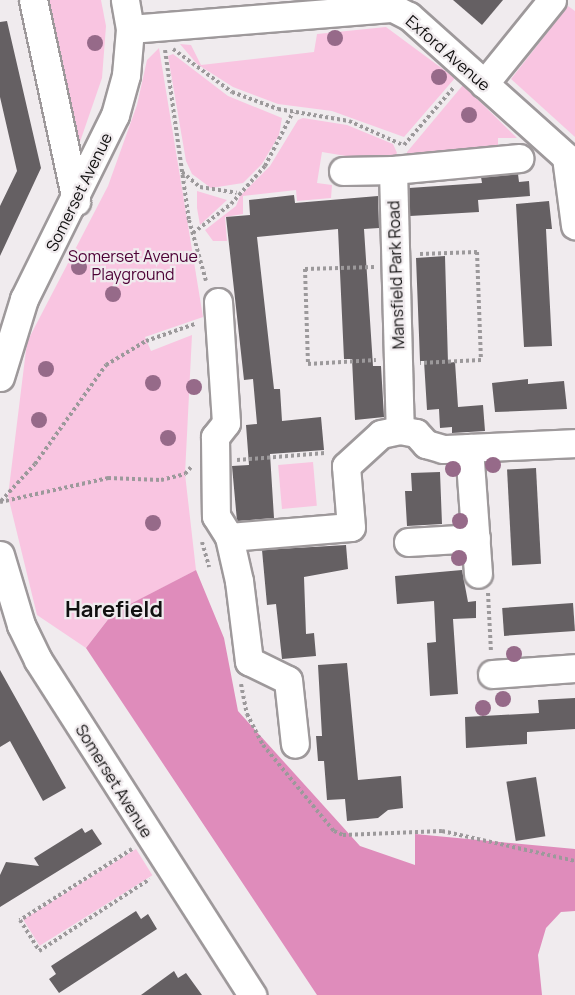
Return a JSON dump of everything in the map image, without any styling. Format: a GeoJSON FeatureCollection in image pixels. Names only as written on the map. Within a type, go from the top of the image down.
{"type":"FeatureCollection","features":[{"type":"Feature","properties":{"kind":"street"},"geometry":{"type":"LineString","coordinates":[[33,0],[76,201]]}},
{"type":"Feature","properties":{"kind":"street","name":"Somerset Avenue"},"geometry":{"type":"LineString","coordinates":[[0,377],[24,298],[76,201],[116,115],[126,75],[130,29],[125,0]]}},
{"type":"Feature","properties":{"kind":"street"},"geometry":{"type":"LineString","coordinates":[[476,78],[552,0]]}},
{"type":"Feature","properties":{"kind":"street","name":"Exford Avenue"},"geometry":{"type":"LineString","coordinates":[[130,29],[270,8],[393,4],[566,157],[573,172],[575,225]]}},
{"type":"Feature","properties":{"kind":"street"},"geometry":{"type":"LineString","coordinates":[[343,171],[393,170],[519,158]]}},
{"type":"Feature","properties":{"kind":"street","name":"Mansfield Park Road"},"geometry":{"type":"LineString","coordinates":[[393,170],[400,430]]}},
{"type":"Feature","properties":{"kind":"street"},"geometry":{"type":"LineString","coordinates":[[212,297],[226,423],[216,437],[213,462],[216,516],[229,537],[249,662],[288,680],[295,744]]}},
{"type":"Feature","properties":{"kind":"street"},"geometry":{"type":"LineString","coordinates":[[229,537],[351,527],[346,466],[381,434],[400,430],[443,449],[575,443]]}},
{"type":"Feature","properties":{"kind":"street"},"geometry":{"type":"LineString","coordinates":[[469,448],[478,574]]}},
{"type":"Feature","properties":{"kind":"street"},"geometry":{"type":"LineString","coordinates":[[408,542],[476,538]]}},
{"type":"Feature","properties":{"kind":"street","name":"Somerset Avenue"},"geometry":{"type":"LineString","coordinates":[[0,555],[21,625],[39,660],[252,995]]}},
{"type":"Feature","properties":{"kind":"street"},"geometry":{"type":"LineString","coordinates":[[492,674],[575,668]]}},
{"type":"Feature","properties":{"kind":"path"},"geometry":{"type":"LineString","coordinates":[[212,297],[193,233],[164,43],[231,92],[293,112],[349,122],[404,145],[476,78]]}},
{"type":"Feature","properties":{"kind":"path"},"geometry":{"type":"LineString","coordinates":[[193,233],[231,204],[237,193],[266,166],[293,112]]}},
{"type":"Feature","properties":{"kind":"path"},"geometry":{"type":"LineString","coordinates":[[182,172],[200,187],[237,193]]}},
{"type":"Feature","properties":{"kind":"path"},"geometry":{"type":"LineString","coordinates":[[477,252],[481,360],[308,364],[305,269],[395,260],[477,252]]}},
{"type":"Feature","properties":{"kind":"path"},"geometry":{"type":"LineString","coordinates":[[0,502],[35,464],[105,365],[146,341],[200,323]]}},
{"type":"Feature","properties":{"kind":"path"},"geometry":{"type":"LineString","coordinates":[[0,502],[108,478],[161,480],[184,474],[196,461],[213,462],[330,453],[346,466]]}},
{"type":"Feature","properties":{"kind":"path"},"geometry":{"type":"LineString","coordinates":[[478,574],[488,588],[492,674]]}},
{"type":"Feature","properties":{"kind":"path"},"geometry":{"type":"LineString","coordinates":[[150,837],[20,920],[39,951],[169,867]]}},
{"type":"Feature","properties":{"kind":"green space"},"geometry":{"type":"Polygon","coordinates":[[[39,0],[101,0],[106,26],[102,78],[72,165],[39,0]]]}},
{"type":"Feature","properties":{"kind":"green space"},"geometry":{"type":"Polygon","coordinates":[[[568,6],[575,11],[575,137],[511,79],[568,6]]]}},
{"type":"Feature","properties":{"kind":"green space"},"geometry":{"type":"Polygon","coordinates":[[[386,27],[455,78],[404,137],[332,111],[278,104],[233,87],[197,64],[180,44],[191,45],[201,65],[314,52],[317,34],[386,27]]]}},
{"type":"Feature","properties":{"kind":"green space","name":"Somerset Avenue Playground"},"geometry":{"type":"Polygon","coordinates":[[[159,48],[203,317],[145,337],[151,351],[192,335],[185,474],[196,570],[112,614],[86,648],[37,615],[8,496],[27,342],[108,186],[137,105],[147,60],[159,48]]]}},
{"type":"Feature","properties":{"kind":"green space"},"geometry":{"type":"Polygon","coordinates":[[[173,54],[228,96],[282,118],[279,135],[262,164],[243,183],[211,188],[192,174],[186,161],[168,56],[173,54]]]}},
{"type":"Feature","properties":{"kind":"green space"},"geometry":{"type":"Polygon","coordinates":[[[463,85],[517,138],[498,138],[498,154],[407,160],[407,152],[463,85]]]}},
{"type":"Feature","properties":{"kind":"green space"},"geometry":{"type":"Polygon","coordinates":[[[303,118],[347,125],[393,144],[397,153],[393,158],[364,159],[322,152],[317,183],[332,185],[331,198],[297,201],[296,190],[243,196],[243,214],[225,217],[227,241],[213,241],[205,230],[236,206],[240,196],[270,166],[298,120],[303,118]]]}},
{"type":"Feature","properties":{"kind":"green space"},"geometry":{"type":"Polygon","coordinates":[[[197,191],[227,200],[200,225],[197,208],[197,191]]]}},
{"type":"Feature","properties":{"kind":"green space"},"geometry":{"type":"Polygon","coordinates":[[[313,462],[317,506],[282,509],[278,465],[313,462]]]}},
{"type":"Feature","properties":{"kind":"green space"},"geometry":{"type":"Polygon","coordinates":[[[136,849],[152,875],[40,946],[23,919],[136,849]]]}},
{"type":"Feature","properties":{"kind":"shaded area"},"geometry":{"type":"Polygon","coordinates":[[[196,570],[224,638],[238,711],[360,846],[415,865],[415,834],[575,849],[575,911],[561,912],[546,928],[538,955],[542,995],[317,995],[86,648],[113,613],[196,570]]]}},
{"type":"Feature","properties":{"kind":"building"},"geometry":{"type":"Polygon","coordinates":[[[453,0],[503,0],[482,25],[453,0]]]}},
{"type":"Feature","properties":{"kind":"building"},"geometry":{"type":"Polygon","coordinates":[[[7,21],[41,168],[0,256],[0,206],[17,171],[0,97],[0,22],[7,21]]]}},
{"type":"Feature","properties":{"kind":"building"},"geometry":{"type":"Polygon","coordinates":[[[518,174],[519,182],[529,181],[530,196],[478,200],[479,212],[410,216],[409,188],[482,183],[481,177],[518,174]]]}},
{"type":"Feature","properties":{"kind":"building"},"geometry":{"type":"Polygon","coordinates":[[[294,195],[295,203],[378,196],[379,228],[364,229],[373,366],[381,366],[384,417],[355,420],[352,359],[344,359],[338,229],[257,237],[274,389],[280,389],[282,421],[321,417],[324,450],[270,454],[274,518],[237,521],[232,466],[249,465],[246,425],[257,424],[253,379],[244,380],[226,217],[250,215],[249,200],[294,195]]]}},
{"type":"Feature","properties":{"kind":"building"},"geometry":{"type":"Polygon","coordinates":[[[549,201],[552,229],[546,229],[552,346],[524,347],[516,204],[549,201]]]}},
{"type":"Feature","properties":{"kind":"building"},"geometry":{"type":"Polygon","coordinates":[[[445,256],[448,363],[455,362],[458,407],[483,405],[485,431],[452,433],[452,427],[440,428],[439,409],[427,410],[424,361],[420,361],[416,258],[445,256]]]}},
{"type":"Feature","properties":{"kind":"building"},"geometry":{"type":"Polygon","coordinates":[[[528,379],[528,384],[564,381],[567,409],[495,412],[492,383],[528,379]]]}},
{"type":"Feature","properties":{"kind":"building"},"geometry":{"type":"Polygon","coordinates":[[[536,468],[541,564],[512,565],[507,470],[536,468]]]}},
{"type":"Feature","properties":{"kind":"building"},"geometry":{"type":"Polygon","coordinates":[[[440,472],[442,524],[407,526],[405,491],[412,491],[411,473],[440,472]]]}},
{"type":"Feature","properties":{"kind":"building"},"geometry":{"type":"Polygon","coordinates":[[[346,545],[348,569],[304,577],[306,634],[314,633],[316,656],[282,659],[276,604],[267,605],[262,550],[346,545]]]}},
{"type":"Feature","properties":{"kind":"building"},"geometry":{"type":"Polygon","coordinates":[[[462,570],[468,602],[476,601],[476,618],[453,619],[458,694],[430,696],[427,643],[436,642],[434,601],[397,604],[395,576],[462,570]]]}},
{"type":"Feature","properties":{"kind":"building"},"geometry":{"type":"Polygon","coordinates":[[[573,603],[575,631],[504,636],[502,608],[573,603]]]}},
{"type":"Feature","properties":{"kind":"building"},"geometry":{"type":"Polygon","coordinates":[[[347,663],[358,780],[401,776],[403,808],[388,810],[378,818],[347,821],[345,799],[327,800],[324,761],[318,761],[316,736],[322,736],[318,665],[347,663]]]}},
{"type":"Feature","properties":{"kind":"building"},"geometry":{"type":"Polygon","coordinates":[[[0,670],[66,788],[43,801],[10,741],[0,747],[0,670]]]}},
{"type":"Feature","properties":{"kind":"building"},"geometry":{"type":"Polygon","coordinates":[[[575,698],[575,729],[527,732],[527,744],[466,748],[465,717],[539,713],[538,700],[575,698]]]}},
{"type":"Feature","properties":{"kind":"building"},"geometry":{"type":"Polygon","coordinates":[[[536,777],[545,836],[516,841],[506,782],[536,777]]]}},
{"type":"Feature","properties":{"kind":"building"},"geometry":{"type":"Polygon","coordinates":[[[82,828],[85,833],[92,829],[102,844],[0,907],[0,875],[6,862],[39,866],[34,858],[82,828]]]}},
{"type":"Feature","properties":{"kind":"building"},"geometry":{"type":"Polygon","coordinates":[[[136,911],[141,919],[148,914],[157,929],[59,993],[49,979],[56,974],[51,966],[136,911]]]}},
{"type":"Feature","properties":{"kind":"building"},"geometry":{"type":"Polygon","coordinates":[[[174,971],[178,978],[186,973],[202,995],[141,995],[174,971]]]}},
{"type":"Feature","properties":{"kind":"district","name":"Harefield"},"geometry":{"type":"Point","coordinates":[114,610]}}]}
